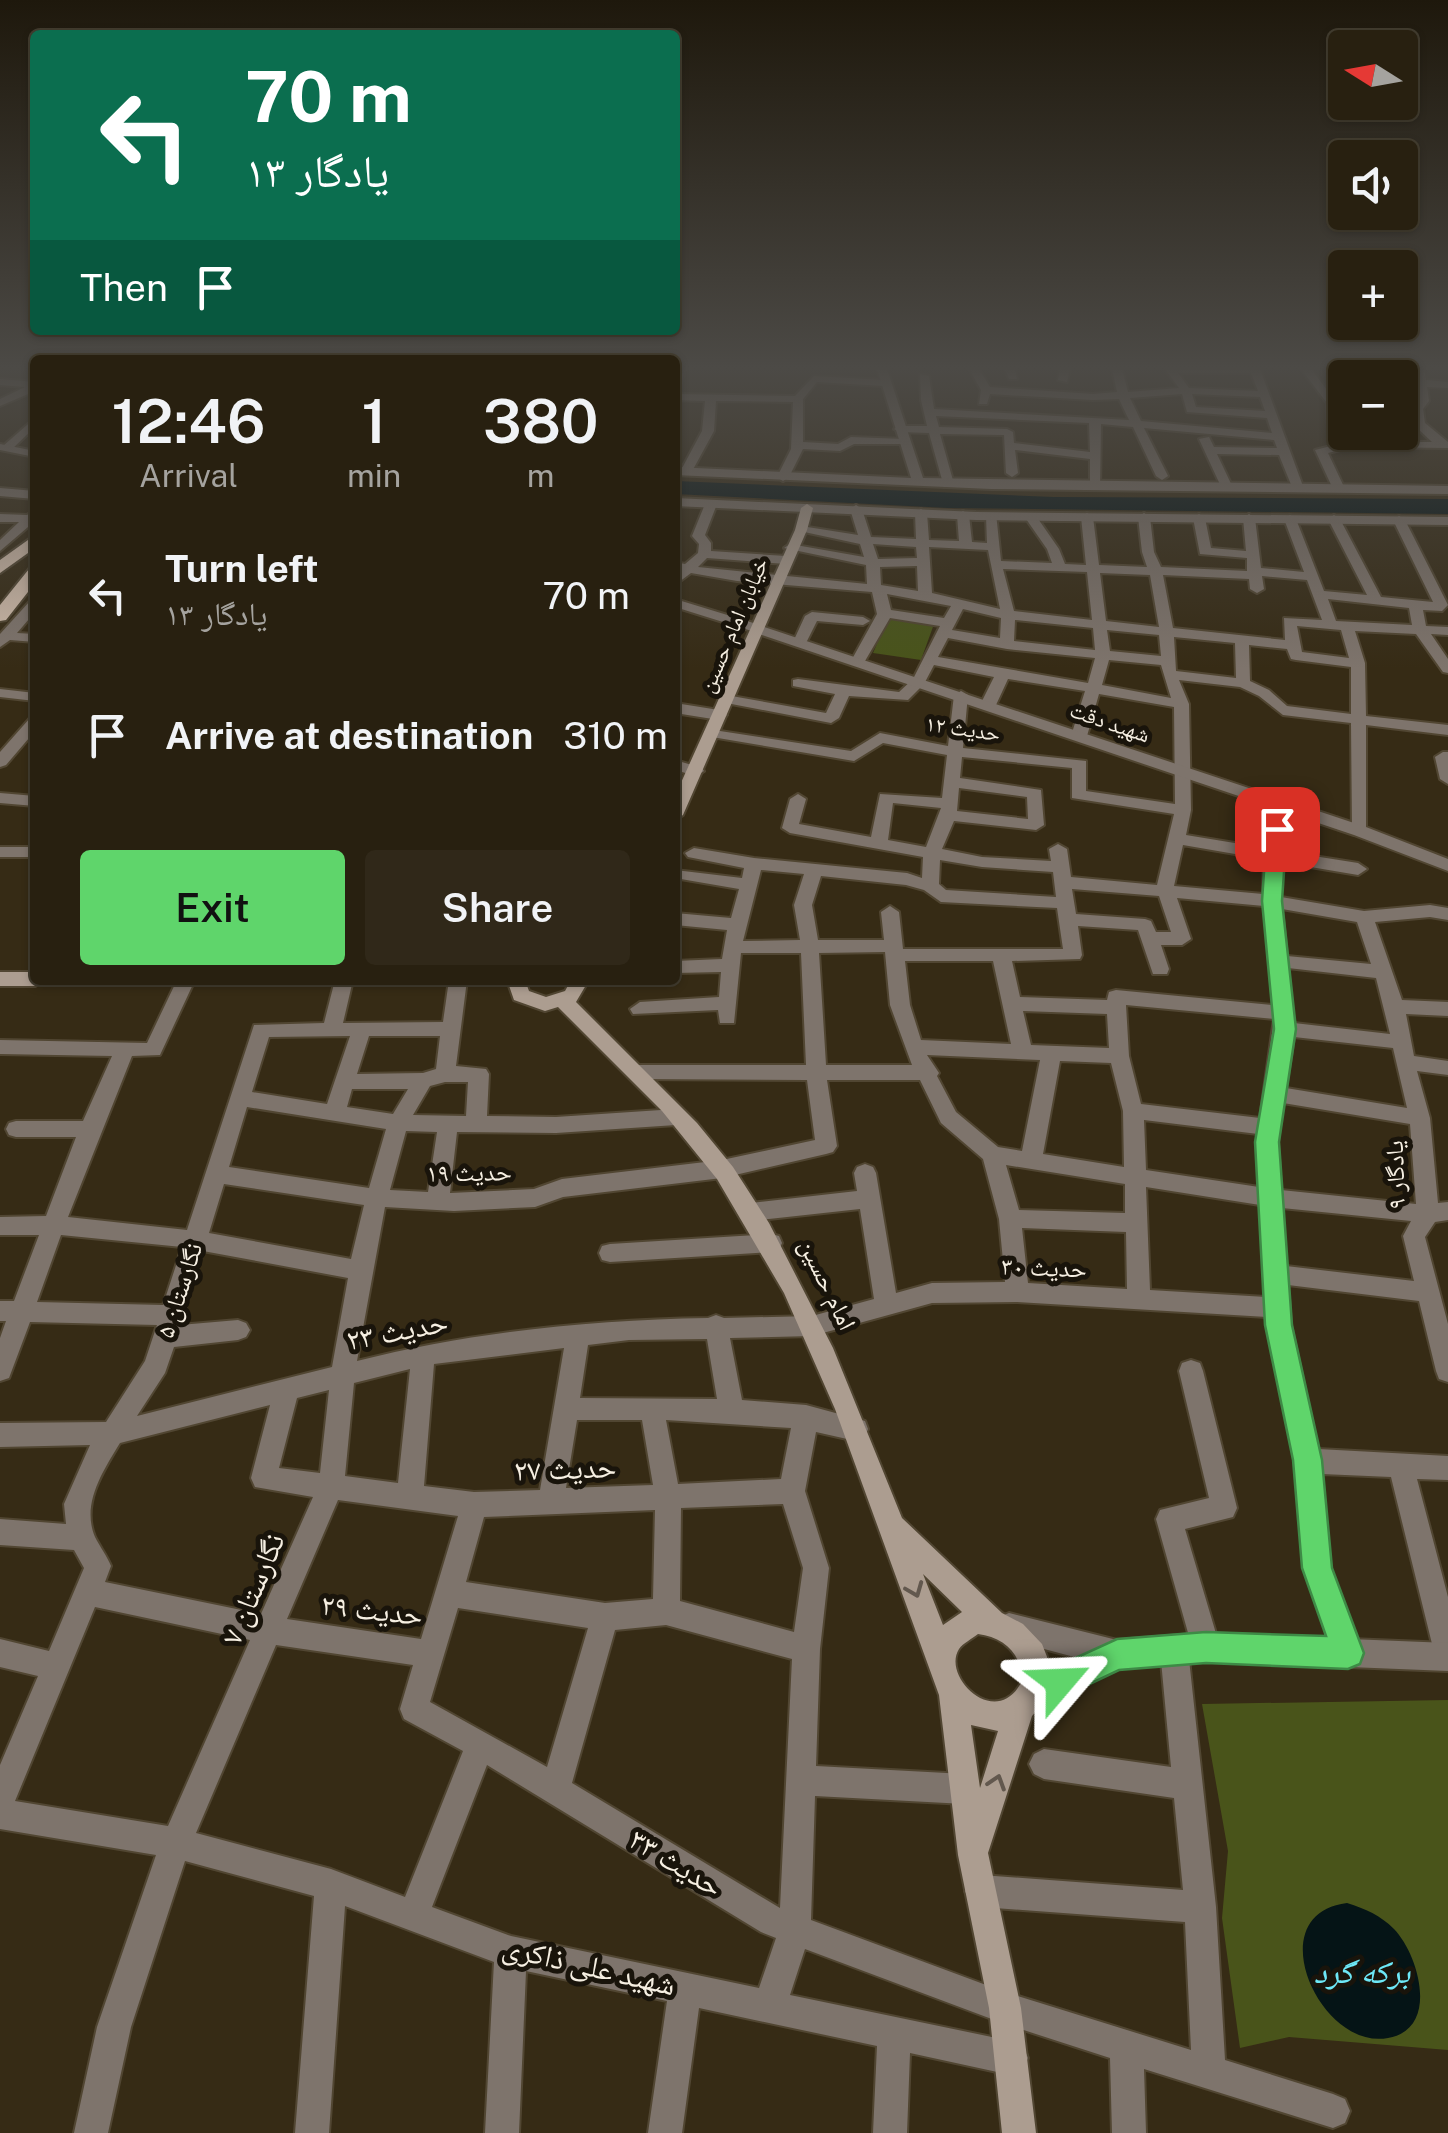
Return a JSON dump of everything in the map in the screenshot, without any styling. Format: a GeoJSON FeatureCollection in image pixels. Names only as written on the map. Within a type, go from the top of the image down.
{"type":"FeatureCollection","features":[{"type":"Feature","properties":{"kind":"main road","name":"خیابان امام حسین"},"geometry":{"type":"LineString","coordinates":[[680,802],[754,628],[801,530],[807,508]]}},
{"type":"Feature","properties":{"kind":"main road"},"geometry":{"type":"LineString","coordinates":[[0,568],[30,544]]}},
{"type":"Feature","properties":{"kind":"main road"},"geometry":{"type":"LineString","coordinates":[[0,616],[30,577]]}},
{"type":"Feature","properties":{"kind":"main road"},"geometry":{"type":"LineString","coordinates":[[0,979],[30,979]]}},
{"type":"Feature","properties":{"kind":"main road"},"geometry":{"type":"LineString","coordinates":[[516,985],[527,1000],[544,1004],[563,1001],[579,985]]}},
{"type":"Feature","properties":{"kind":"main road","name":"امام حسین"},"geometry":{"type":"LineString","coordinates":[[563,1001],[636,1072],[722,1168],[772,1243],[836,1374],[887,1521],[1000,1624]]}},
{"type":"Feature","properties":{"kind":"main road"},"geometry":{"type":"LineString","coordinates":[[887,1521],[942,1658],[944,1677],[953,1696],[973,1855],[1005,2008],[1019,2133]]}},
{"type":"Feature","properties":{"kind":"main road"},"geometry":{"type":"LineString","coordinates":[[942,1658],[946,1640],[958,1628],[974,1620],[1000,1624],[1023,1640],[1033,1658],[1036,1677],[973,1855]]}},
{"type":"Feature","properties":{"kind":"main road"},"geometry":{"type":"LineString","coordinates":[[953,1696],[967,1709],[986,1717],[1004,1717],[1026,1702]]}},
{"type":"Feature","properties":{"kind":"street"},"geometry":{"type":"LineString","coordinates":[[783,476],[786,469]]}},
{"type":"Feature","properties":{"kind":"street"},"geometry":{"type":"LineString","coordinates":[[914,469],[919,483]]}},
{"type":"Feature","properties":{"kind":"street"},"geometry":{"type":"LineString","coordinates":[[944,469],[948,484]]}},
{"type":"Feature","properties":{"kind":"street"},"geometry":{"type":"LineString","coordinates":[[1096,486],[1097,469]]}},
{"type":"Feature","properties":{"kind":"street"},"geometry":{"type":"LineString","coordinates":[[1158,469],[1162,476]]}},
{"type":"Feature","properties":{"kind":"street"},"geometry":{"type":"LineString","coordinates":[[1218,469],[1226,488]]}},
{"type":"Feature","properties":{"kind":"street"},"geometry":{"type":"LineString","coordinates":[[1289,469],[1298,489]]}},
{"type":"Feature","properties":{"kind":"street"},"geometry":{"type":"LineString","coordinates":[[1329,469],[1339,490]]}},
{"type":"Feature","properties":{"kind":"street"},"geometry":{"type":"LineString","coordinates":[[680,472],[948,484],[1448,490]]}},
{"type":"Feature","properties":{"kind":"street"},"geometry":{"type":"LineString","coordinates":[[0,492],[30,495]]}},
{"type":"Feature","properties":{"kind":"street"},"geometry":{"type":"LineString","coordinates":[[680,503],[992,516],[1448,521]]}},
{"type":"Feature","properties":{"kind":"street"},"geometry":{"type":"LineString","coordinates":[[704,554],[706,543],[698,536],[711,504]]}},
{"type":"Feature","properties":{"kind":"street"},"geometry":{"type":"LineString","coordinates":[[856,510],[862,540],[876,563],[874,586],[885,597],[888,613],[858,661]]}},
{"type":"Feature","properties":{"kind":"street"},"geometry":{"type":"LineString","coordinates":[[920,513],[925,596]]}},
{"type":"Feature","properties":{"kind":"street"},"geometry":{"type":"LineString","coordinates":[[964,515],[966,546]]}},
{"type":"Feature","properties":{"kind":"street"},"geometry":{"type":"LineString","coordinates":[[992,516],[995,566],[1008,614],[1007,645]]}},
{"type":"Feature","properties":{"kind":"street"},"geometry":{"type":"LineString","coordinates":[[1030,516],[1053,549],[1060,567]]}},
{"type":"Feature","properties":{"kind":"street"},"geometry":{"type":"LineString","coordinates":[[0,518],[30,517]]}},
{"type":"Feature","properties":{"kind":"street"},"geometry":{"type":"LineString","coordinates":[[1079,736],[1103,656],[1087,517]]}},
{"type":"Feature","properties":{"kind":"street"},"geometry":{"type":"LineString","coordinates":[[1144,518],[1166,629],[1169,668],[1181,704],[1183,810],[1165,888],[1182,939],[1147,938]]}},
{"type":"Feature","properties":{"kind":"street"},"geometry":{"type":"LineString","coordinates":[[1199,518],[1205,551],[1252,555]]}},
{"type":"Feature","properties":{"kind":"street"},"geometry":{"type":"LineString","coordinates":[[1250,518],[1255,578]]}},
{"type":"Feature","properties":{"kind":"street"},"geometry":{"type":"LineString","coordinates":[[2,543],[30,519]]}},
{"type":"Feature","properties":{"kind":"street"},"geometry":{"type":"LineString","coordinates":[[1290,519],[1319,594],[1358,663],[1360,832]]}},
{"type":"Feature","properties":{"kind":"street"},"geometry":{"type":"LineString","coordinates":[[1334,520],[1376,600]]}},
{"type":"Feature","properties":{"kind":"street"},"geometry":{"type":"LineString","coordinates":[[1319,594],[1442,607],[1442,593],[1432,570],[1399,520]]}},
{"type":"Feature","properties":{"kind":"street"},"geometry":{"type":"LineString","coordinates":[[801,530],[862,540],[995,547]]}},
{"type":"Feature","properties":{"kind":"street"},"geometry":{"type":"LineString","coordinates":[[682,568],[704,554],[788,554],[876,563],[923,562]]}},
{"type":"Feature","properties":{"kind":"street"},"geometry":{"type":"LineString","coordinates":[[995,566],[1312,577]]}},
{"type":"Feature","properties":{"kind":"street"},"geometry":{"type":"LineString","coordinates":[[682,568],[713,575],[874,586],[1008,614],[1294,645]]}},
{"type":"Feature","properties":{"kind":"street"},"geometry":{"type":"LineString","coordinates":[[1415,604],[1420,630],[1448,669]]}},
{"type":"Feature","properties":{"kind":"street","name":"شهید دقت"},"geometry":{"type":"LineString","coordinates":[[680,605],[961,695],[1448,865]]}},
{"type":"Feature","properties":{"kind":"street"},"geometry":{"type":"LineString","coordinates":[[798,682],[903,697],[919,681],[958,606]]}},
{"type":"Feature","properties":{"kind":"street"},"geometry":{"type":"LineString","coordinates":[[3,639],[30,609]]}},
{"type":"Feature","properties":{"kind":"street"},"geometry":{"type":"LineString","coordinates":[[888,613],[1007,645],[1103,656],[1242,683],[1264,693],[1284,710],[1448,730]]}},
{"type":"Feature","properties":{"kind":"street"},"geometry":{"type":"LineString","coordinates":[[800,642],[812,616],[863,621]]}},
{"type":"Feature","properties":{"kind":"street"},"geometry":{"type":"LineString","coordinates":[[1358,663],[1296,656],[1289,621],[1448,631]]}},
{"type":"Feature","properties":{"kind":"street"},"geometry":{"type":"LineString","coordinates":[[3,639],[30,638]]}},
{"type":"Feature","properties":{"kind":"street"},"geometry":{"type":"LineString","coordinates":[[1242,638],[1242,683]]}},
{"type":"Feature","properties":{"kind":"street"},"geometry":{"type":"LineString","coordinates":[[1027,680],[1039,650]]}},
{"type":"Feature","properties":{"kind":"street"},"geometry":{"type":"LineString","coordinates":[[930,660],[1002,676],[1181,704]]}},
{"type":"Feature","properties":{"kind":"street"},"geometry":{"type":"LineString","coordinates":[[988,705],[1002,676]]}},
{"type":"Feature","properties":{"kind":"street"},"geometry":{"type":"LineString","coordinates":[[680,708],[722,707],[831,718],[844,691]]}},
{"type":"Feature","properties":{"kind":"street"},"geometry":{"type":"LineString","coordinates":[[0,693],[29,696]]}},
{"type":"Feature","properties":{"kind":"street"},"geometry":{"type":"LineString","coordinates":[[930,886],[932,852],[949,809],[961,695]]}},
{"type":"Feature","properties":{"kind":"street"},"geometry":{"type":"LineString","coordinates":[[0,762],[7,748],[30,726]]}},
{"type":"Feature","properties":{"kind":"street","name":"حدیث ۱۲"},"geometry":{"type":"LineString","coordinates":[[712,732],[854,756],[880,738],[955,752],[1080,764],[1078,794],[1183,810]]}},
{"type":"Feature","properties":{"kind":"street"},"geometry":{"type":"LineString","coordinates":[[1448,757],[1443,757],[1448,779]]}},
{"type":"Feature","properties":{"kind":"street"},"geometry":{"type":"LineString","coordinates":[[680,767],[696,771]]}},
{"type":"Feature","properties":{"kind":"street"},"geometry":{"type":"LineString","coordinates":[[879,843],[886,797],[1036,825],[1035,794],[952,782]]}},
{"type":"Feature","properties":{"kind":"street"},"geometry":{"type":"LineString","coordinates":[[0,798],[30,801]]}},
{"type":"Feature","properties":{"kind":"street"},"geometry":{"type":"LineString","coordinates":[[798,799],[790,828],[982,862],[1060,866],[1165,888],[1364,917],[1430,910],[1448,914]]}},
{"type":"Feature","properties":{"kind":"street"},"geometry":{"type":"LineString","coordinates":[[1281,805],[1272,853],[1272,901],[1284,1021],[1278,1094],[1267,1142],[1278,1308],[1308,1460],[1317,1568],[1348,1653]]}},
{"type":"Feature","properties":{"kind":"street"},"geometry":{"type":"LineString","coordinates":[[1177,839],[1358,869]]}},
{"type":"Feature","properties":{"kind":"street"},"geometry":{"type":"LineString","coordinates":[[0,852],[30,852]]}},
{"type":"Feature","properties":{"kind":"street"},"geometry":{"type":"LineString","coordinates":[[694,852],[814,872],[907,879],[930,886],[940,896],[1145,925],[1160,970]]}},
{"type":"Feature","properties":{"kind":"street"},"geometry":{"type":"LineString","coordinates":[[640,1009],[727,1011],[736,925],[754,864]]}},
{"type":"Feature","properties":{"kind":"street"},"geometry":{"type":"LineString","coordinates":[[680,965],[810,948],[1073,954],[1060,866]]}},
{"type":"Feature","properties":{"kind":"street"},"geometry":{"type":"LineString","coordinates":[[814,872],[803,905],[810,948],[816,1072]]}},
{"type":"Feature","properties":{"kind":"street"},"geometry":{"type":"LineString","coordinates":[[680,874],[748,885]]}},
{"type":"Feature","properties":{"kind":"street"},"geometry":{"type":"LineString","coordinates":[[890,912],[900,1005],[913,1047],[948,1116],[992,1155],[1010,1219],[1017,1292]]}},
{"type":"Feature","properties":{"kind":"street","name":"یادگار ۹"},"geometry":{"type":"LineString","coordinates":[[1364,917],[1395,1007],[1438,1213],[1414,1236],[1448,1371]]}},
{"type":"Feature","properties":{"kind":"street"},"geometry":{"type":"LineString","coordinates":[[680,919],[736,925]]}},
{"type":"Feature","properties":{"kind":"street"},"geometry":{"type":"LineString","coordinates":[[1001,955],[1023,1053]]}},
{"type":"Feature","properties":{"kind":"street"},"geometry":{"type":"LineString","coordinates":[[1278,961],[1383,972]]}},
{"type":"Feature","properties":{"kind":"street"},"geometry":{"type":"LineString","coordinates":[[0,1047],[153,1050],[184,985]]}},
{"type":"Feature","properties":{"kind":"street"},"geometry":{"type":"LineString","coordinates":[[343,985],[332,1030],[451,1029]]}},
{"type":"Feature","properties":{"kind":"street","name":"نگارستان ۷"},"geometry":{"type":"LineString","coordinates":[[90,2133],[114,2026],[176,1843],[332,1486],[343,1374],[376,1198],[398,1124],[434,1078],[451,1029],[457,985]]}},
{"type":"Feature","properties":{"kind":"street"},"geometry":{"type":"LineString","coordinates":[[1138,1298],[1133,1112],[1119,1056],[1116,996],[1284,1021],[1404,1052],[1448,1068]]}},
{"type":"Feature","properties":{"kind":"street"},"geometry":{"type":"LineString","coordinates":[[1012,1004],[1116,1008]]}},
{"type":"Feature","properties":{"kind":"street"},"geometry":{"type":"LineString","coordinates":[[1395,1007],[1448,1009]]}},
{"type":"Feature","properties":{"kind":"street","name":"نگارستان ۵"},"geometry":{"type":"LineString","coordinates":[[81,1538],[77,1504],[94,1462],[156,1364],[261,1030],[332,1030]]}},
{"type":"Feature","properties":{"kind":"street"},"geometry":{"type":"LineString","coordinates":[[334,1114],[362,1030]]}},
{"type":"Feature","properties":{"kind":"street"},"geometry":{"type":"LineString","coordinates":[[913,1047],[1119,1056]]}},
{"type":"Feature","properties":{"kind":"street"},"geometry":{"type":"LineString","coordinates":[[0,1370],[11,1311],[53,1224],[125,1049]]}},
{"type":"Feature","properties":{"kind":"street"},"geometry":{"type":"LineString","coordinates":[[1031,1160],[1051,1054]]}},
{"type":"Feature","properties":{"kind":"street"},"geometry":{"type":"LineString","coordinates":[[636,1072],[929,1073]]}},
{"type":"Feature","properties":{"kind":"street","name":"حدیث ۱۹"},"geometry":{"type":"LineString","coordinates":[[216,1174],[376,1198],[438,1202],[535,1198],[562,1188],[722,1168],[826,1146],[816,1072]]}},
{"type":"Feature","properties":{"kind":"street"},"geometry":{"type":"LineString","coordinates":[[344,1082],[479,1074],[476,1124]]}},
{"type":"Feature","properties":{"kind":"street"},"geometry":{"type":"LineString","coordinates":[[1278,1094],[1420,1118]]}},
{"type":"Feature","properties":{"kind":"street"},"geometry":{"type":"LineString","coordinates":[[240,1098],[398,1124],[556,1126],[676,1118]]}},
{"type":"Feature","properties":{"kind":"street"},"geometry":{"type":"LineString","coordinates":[[1133,1112],[1270,1127]]}},
{"type":"Feature","properties":{"kind":"street"},"geometry":{"type":"LineString","coordinates":[[438,1202],[448,1124]]}},
{"type":"Feature","properties":{"kind":"street"},"geometry":{"type":"LineString","coordinates":[[16,1129],[90,1129]]}},
{"type":"Feature","properties":{"kind":"street"},"geometry":{"type":"LineString","coordinates":[[992,1155],[1273,1198],[1438,1213]]}},
{"type":"Feature","properties":{"kind":"street"},"geometry":{"type":"LineString","coordinates":[[865,1173],[887,1306]]}},
{"type":"Feature","properties":{"kind":"street"},"geometry":{"type":"LineString","coordinates":[[751,1212],[870,1198]]}},
{"type":"Feature","properties":{"kind":"street"},"geometry":{"type":"LineString","coordinates":[[1010,1219],[1138,1223]]}},
{"type":"Feature","properties":{"kind":"street"},"geometry":{"type":"LineString","coordinates":[[0,1226],[53,1224],[196,1238],[362,1271]]}},
{"type":"Feature","properties":{"kind":"street"},"geometry":{"type":"LineString","coordinates":[[610,1253],[772,1243]]}},
{"type":"Feature","properties":{"kind":"street"},"geometry":{"type":"LineString","coordinates":[[1276,1274],[1426,1292]]}},
{"type":"Feature","properties":{"kind":"street","name":"حدیث ۳۰"},"geometry":{"type":"LineString","coordinates":[[812,1326],[932,1293],[1017,1292],[1278,1308]]}},
{"type":"Feature","properties":{"kind":"street"},"geometry":{"type":"LineString","coordinates":[[11,1311],[238,1330]]}},
{"type":"Feature","properties":{"kind":"street"},"geometry":{"type":"LineString","coordinates":[[716,1326],[731,1409]]}},
{"type":"Feature","properties":{"kind":"street","name":"حدیث ۲۳"},"geometry":{"type":"LineString","coordinates":[[0,1435],[115,1433],[423,1355],[578,1336],[716,1326],[812,1326]]}},
{"type":"Feature","properties":{"kind":"street"},"geometry":{"type":"LineString","coordinates":[[551,1502],[578,1336]]}},
{"type":"Feature","properties":{"kind":"street"},"geometry":{"type":"LineString","coordinates":[[410,1496],[423,1355]]}},
{"type":"Feature","properties":{"kind":"street"},"geometry":{"type":"LineString","coordinates":[[1191,1371],[1224,1508],[1168,1520],[1206,1648]]}},
{"type":"Feature","properties":{"kind":"street","name":"حدیث ۲۷"},"geometry":{"type":"LineString","coordinates":[[287,1388],[264,1478],[474,1504],[792,1492]]}},
{"type":"Feature","properties":{"kind":"street"},"geometry":{"type":"LineString","coordinates":[[566,1408],[731,1409],[806,1416],[856,1429]]}},
{"type":"Feature","properties":{"kind":"street"},"geometry":{"type":"LineString","coordinates":[[652,1409],[668,1498],[666,1611]]}},
{"type":"Feature","properties":{"kind":"street"},"geometry":{"type":"LineString","coordinates":[[769,2009],[794,1929],[806,1648],[816,1568],[792,1492],[806,1416]]}},
{"type":"Feature","properties":{"kind":"street"},"geometry":{"type":"LineString","coordinates":[[1308,1460],[1448,1468]]}},
{"type":"Feature","properties":{"kind":"street"},"geometry":{"type":"LineString","coordinates":[[1000,1624],[1117,1654],[1206,1648],[1448,1654],[1402,1464]]}},
{"type":"Feature","properties":{"kind":"street"},"geometry":{"type":"LineString","coordinates":[[448,1593],[474,1504]]}},
{"type":"Feature","properties":{"kind":"street"},"geometry":{"type":"LineString","coordinates":[[0,1532],[81,1538],[98,1566],[0,1802]]}},
{"type":"Feature","properties":{"kind":"street","name":"حدیث ۲۹"},"geometry":{"type":"LineString","coordinates":[[88,1592],[271,1630],[430,1654],[448,1593],[605,1617],[666,1611],[806,1648]]}},
{"type":"Feature","properties":{"kind":"street"},"geometry":{"type":"LineString","coordinates":[[555,1790],[605,1617]]}},
{"type":"Feature","properties":{"kind":"street"},"geometry":{"type":"LineString","coordinates":[[1174,1650],[1190,1785],[1209,2072]]}},
{"type":"Feature","properties":{"kind":"street"},"geometry":{"type":"LineString","coordinates":[[0,1653],[56,1667]]}},
{"type":"Feature","properties":{"kind":"street","name":"حدیث ۳۳"},"geometry":{"type":"LineString","coordinates":[[430,1654],[414,1710],[480,1744],[772,1921],[1005,2008],[1333,2111]]}},
{"type":"Feature","properties":{"kind":"street"},"geometry":{"type":"LineString","coordinates":[[1026,1702],[1117,1654]]}},
{"type":"Feature","properties":{"kind":"street"},"geometry":{"type":"LineString","coordinates":[[413,1915],[480,1744]]}},
{"type":"Feature","properties":{"kind":"street"},"geometry":{"type":"LineString","coordinates":[[1044,1764],[1190,1785]]}},
{"type":"Feature","properties":{"kind":"street"},"geometry":{"type":"LineString","coordinates":[[800,1780],[965,1789]]}},
{"type":"Feature","properties":{"kind":"street","name":"شهید علی ذاکری"},"geometry":{"type":"LineString","coordinates":[[0,1814],[176,1843],[331,1885],[511,1952],[1010,2058]]}},
{"type":"Feature","properties":{"kind":"street"},"geometry":{"type":"LineString","coordinates":[[312,2133],[331,1885]]}},
{"type":"Feature","properties":{"kind":"street"},"geometry":{"type":"LineString","coordinates":[[981,1890],[1200,1907]]}},
{"type":"Feature","properties":{"kind":"street"},"geometry":{"type":"LineString","coordinates":[[502,2133],[511,1952]]}},
{"type":"Feature","properties":{"kind":"street"},"geometry":{"type":"LineString","coordinates":[[665,2133],[686,1988]]}},
{"type":"Feature","properties":{"kind":"street"},"geometry":{"type":"LineString","coordinates":[[890,2133],[894,2035]]}},
{"type":"Feature","properties":{"kind":"street"},"geometry":{"type":"LineString","coordinates":[[1127,2046],[1130,2133]]}},
{"type":"Feature","properties":{"kind":"green space"},"geometry":{"type":"Polygon","coordinates":[[[888,618],[934,624],[921,660],[873,653],[888,618]]]}},
{"type":"Feature","properties":{"kind":"green space"},"geometry":{"type":"Polygon","coordinates":[[[1448,1700],[1448,2050],[1289,2037],[1240,2048],[1222,1918],[1228,1851],[1202,1704],[1448,1700]]]}},
{"type":"Feature","properties":{"kind":"water"},"geometry":{"type":"Polygon","coordinates":[[[680,481],[1054,497],[1448,499],[1448,514],[948,508],[680,494],[680,481]]]}},
{"type":"Feature","properties":{"kind":"water","name":"برکه گرد"},"geometry":{"type":"Polygon","coordinates":[[[1347,1903],[1372,1913],[1394,1929],[1417,1973],[1419,2006],[1414,2021],[1404,2032],[1388,2038],[1363,2036],[1340,2024],[1322,2004],[1309,1980],[1303,1954],[1306,1931],[1320,1912],[1347,1903]]]}},
{"type":"Feature","properties":{"kind":"route"},"geometry":{"type":"LineString","coordinates":[[1060,1682],[1117,1654],[1206,1648],[1348,1653],[1317,1568],[1308,1460],[1278,1325],[1267,1142],[1278,1094],[1285,1029],[1272,901],[1272,853],[1277,829]]}}]}
